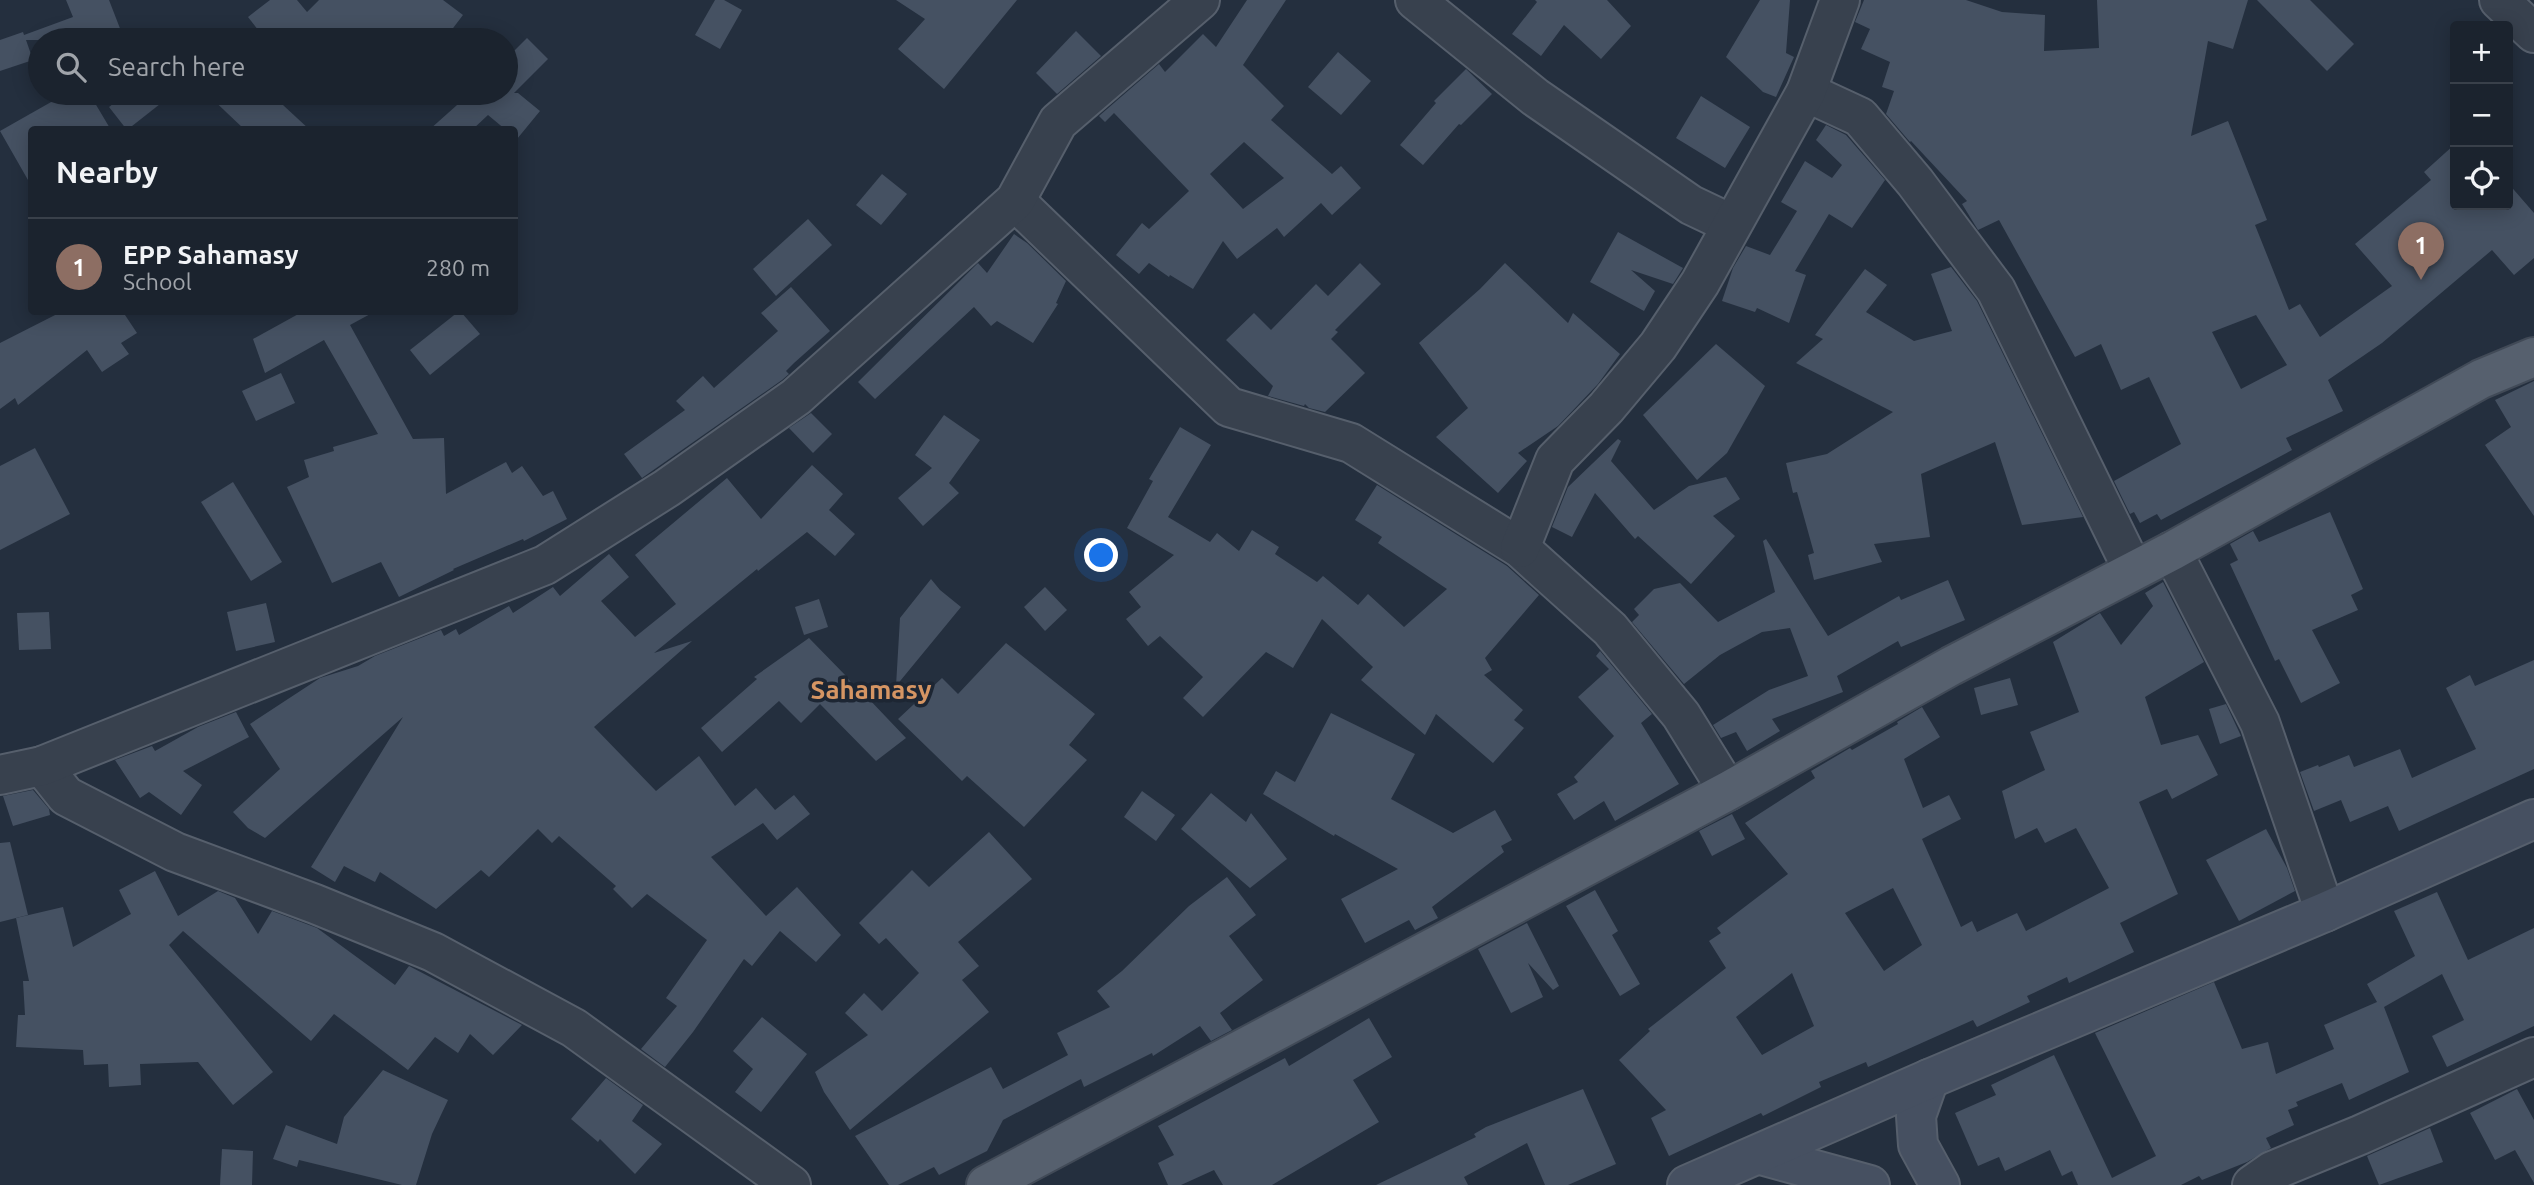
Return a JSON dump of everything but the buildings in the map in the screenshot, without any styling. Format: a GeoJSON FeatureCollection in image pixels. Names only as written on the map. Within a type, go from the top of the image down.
{"type":"FeatureCollection","features":[{"type":"Feature","properties":{"kind":"main road"},"geometry":{"type":"LineString","coordinates":[[986,1185],[1728,792],[1951,666],[2172,551],[2481,379],[2534,357]]}},
{"type":"Feature","properties":{"kind":"street"},"geometry":{"type":"LineString","coordinates":[[0,775],[42,766],[545,565],[667,488],[796,397],[1015,201],[1058,122],[1200,0]]}},
{"type":"Feature","properties":{"kind":"street"},"geometry":{"type":"LineString","coordinates":[[1415,0],[1535,97],[1691,205],[1731,224]]}},
{"type":"Feature","properties":{"kind":"street"},"geometry":{"type":"LineString","coordinates":[[1520,548],[1555,460],[1606,408],[1658,346],[1700,283],[1806,92],[1840,0]]}},
{"type":"Feature","properties":{"kind":"street"},"geometry":{"type":"LineString","coordinates":[[2499,0],[2534,33]]}},
{"type":"Feature","properties":{"kind":"street"},"geometry":{"type":"LineString","coordinates":[[1806,92],[1860,117],[1916,182],[1996,290],[2133,570]]}},
{"type":"Feature","properties":{"kind":"street"},"geometry":{"type":"LineString","coordinates":[[1015,201],[1229,407],[1351,443],[1520,548],[1610,629],[1681,715],[1728,792]]}},
{"type":"Feature","properties":{"kind":"street"},"geometry":{"type":"LineString","coordinates":[[2172,551],[2260,723],[2325,912]]}},
{"type":"Feature","properties":{"kind":"street"},"geometry":{"type":"LineString","coordinates":[[42,766],[66,796],[175,852],[433,951],[574,1028],[791,1185]]}},
{"type":"Feature","properties":{"kind":"street"},"geometry":{"type":"LineString","coordinates":[[1687,1185],[1928,1079],[2325,912],[2534,819]]}},
{"type":"Feature","properties":{"kind":"street"},"geometry":{"type":"LineString","coordinates":[[2252,1185],[2272,1171],[2534,1057]]}},
{"type":"Feature","properties":{"kind":"street"},"geometry":{"type":"LineString","coordinates":[[1928,1079],[1916,1116],[1919,1145],[1940,1185]]}},
{"type":"Feature","properties":{"kind":"street"},"geometry":{"type":"LineString","coordinates":[[1760,1155],[1870,1185]]}},
{"type":"Feature","properties":{"kind":"place","name":"EPP Sahamasy"},"geometry":{"type":"Point","coordinates":[2421,280]}},
{"type":"Feature","properties":{"kind":"district","name":"Sahamasy"},"geometry":{"type":"Point","coordinates":[871,690]}}]}
